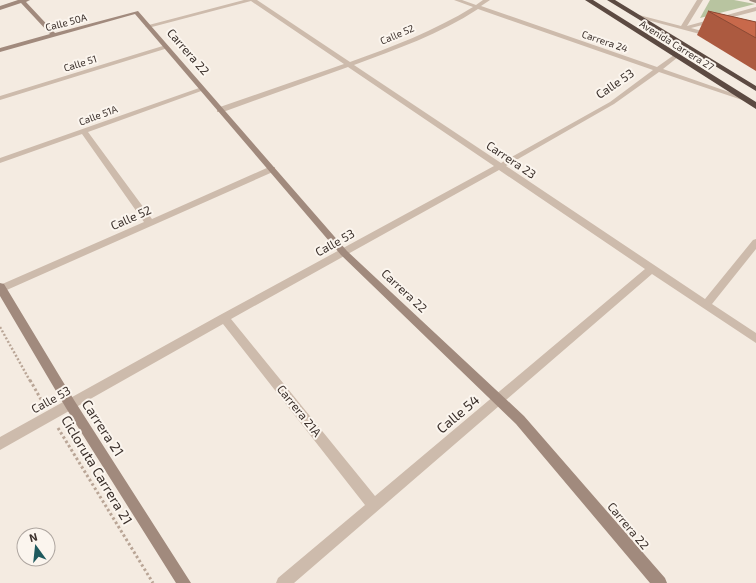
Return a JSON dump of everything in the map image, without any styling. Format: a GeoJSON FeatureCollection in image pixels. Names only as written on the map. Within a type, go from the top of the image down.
{"type":"FeatureCollection","features":[{"type":"Feature","properties":{"kind":"highway","name":"Avenida Carrera 27"},"geometry":{"type":"LineString","coordinates":[[588,0],[756,106]]}},
{"type":"Feature","properties":{"kind":"highway","name":"Avenida Carrera 27"},"geometry":{"type":"LineString","coordinates":[[610,0],[756,89]]}},
{"type":"Feature","properties":{"kind":"street"},"geometry":{"type":"LineString","coordinates":[[0,8],[24,0],[54,35]]}},
{"type":"Feature","properties":{"kind":"street"},"geometry":{"type":"LineString","coordinates":[[148,26],[250,0]]}},
{"type":"Feature","properties":{"kind":"street","name":"Carrera 23"},"geometry":{"type":"LineString","coordinates":[[253,0],[756,339]]}},
{"type":"Feature","properties":{"kind":"street","name":"Carrera 24"},"geometry":{"type":"LineString","coordinates":[[457,0],[747,100]]}},
{"type":"Feature","properties":{"kind":"street","name":"Calle 52"},"geometry":{"type":"LineString","coordinates":[[220,110],[350,65],[423,35],[477,7],[487,0]]}},
{"type":"Feature","properties":{"kind":"street"},"geometry":{"type":"LineString","coordinates":[[683,28],[700,0]]}},
{"type":"Feature","properties":{"kind":"street"},"geometry":{"type":"LineString","coordinates":[[752,0],[756,1]]}},
{"type":"Feature","properties":{"kind":"street"},"geometry":{"type":"LineString","coordinates":[[683,28],[756,9]]}},
{"type":"Feature","properties":{"kind":"street","name":"Carrera 22"},"geometry":{"type":"LineString","coordinates":[[136,12],[344,253],[498,399],[536,438],[660,583]]}},
{"type":"Feature","properties":{"kind":"street","name":"Calle 50A"},"geometry":{"type":"LineString","coordinates":[[0,50],[136,12]]}},
{"type":"Feature","properties":{"kind":"street"},"geometry":{"type":"LineString","coordinates":[[639,17],[720,37]]}},
{"type":"Feature","properties":{"kind":"street","name":"Calle 51"},"geometry":{"type":"LineString","coordinates":[[0,98],[166,47]]}},
{"type":"Feature","properties":{"kind":"street","name":"Calle 53"},"geometry":{"type":"LineString","coordinates":[[0,444],[224,318],[501,167],[612,103],[676,56]]}},
{"type":"Feature","properties":{"kind":"street","name":"Calle 51A"},"geometry":{"type":"LineString","coordinates":[[0,161],[202,89]]}},
{"type":"Feature","properties":{"kind":"street"},"geometry":{"type":"LineString","coordinates":[[83,131],[150,223]]}},
{"type":"Feature","properties":{"kind":"street","name":"Calle 52"},"geometry":{"type":"LineString","coordinates":[[0,288],[272,169]]}},
{"type":"Feature","properties":{"kind":"street"},"geometry":{"type":"LineString","coordinates":[[706,305],[756,242]]}},
{"type":"Feature","properties":{"kind":"street","name":"Calle 54"},"geometry":{"type":"LineString","coordinates":[[283,583],[652,269]]}},
{"type":"Feature","properties":{"kind":"street","name":"Carrera 21"},"geometry":{"type":"LineString","coordinates":[[0,288],[70,404],[184,583]]}},
{"type":"Feature","properties":{"kind":"street","name":"Carrera 21A"},"geometry":{"type":"LineString","coordinates":[[224,318],[374,505]]}},
{"type":"Feature","properties":{"kind":"path","name":"Cicloruta Carrera 21"},"geometry":{"type":"LineString","coordinates":[[0,327],[50,416],[153,583]]}},
{"type":"Feature","properties":{"kind":"green space"},"geometry":{"type":"Polygon","coordinates":[[[710,0],[734,0],[755,4],[700,18],[710,0]]]}},
{"type":"Feature","properties":{"kind":"building"},"geometry":{"type":"Polygon","coordinates":[[[708,11],[756,22],[756,38],[708,11]]]}}]}
